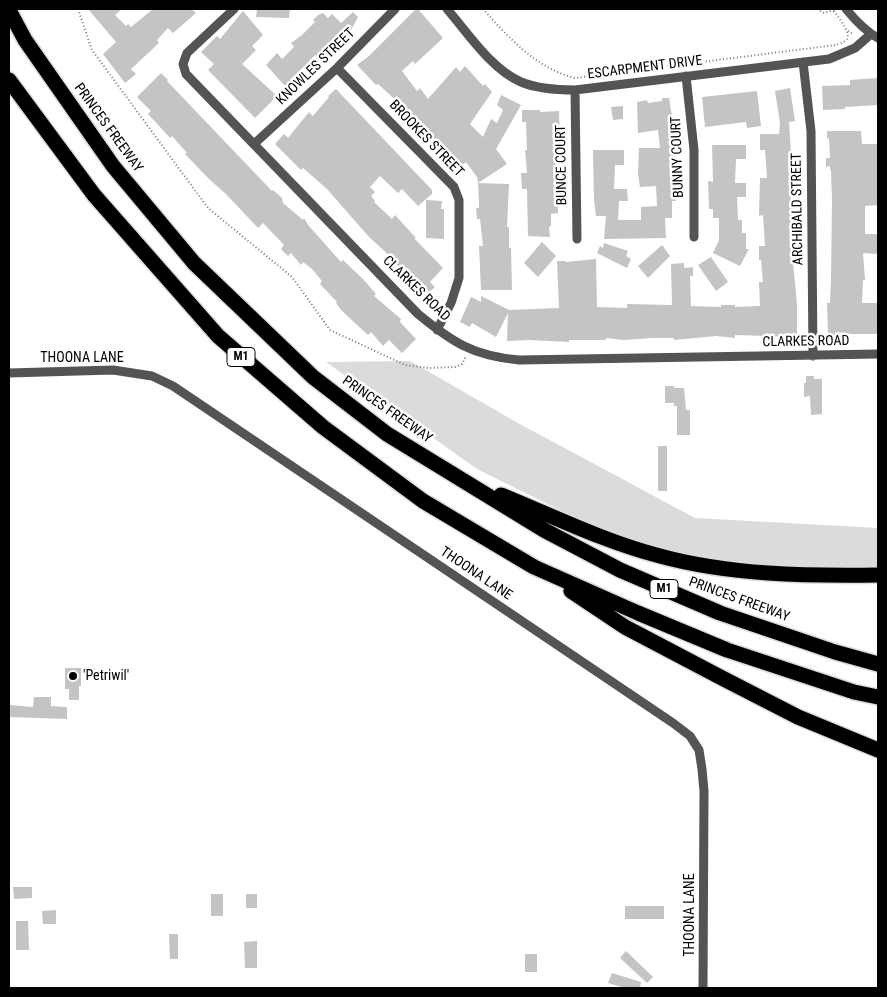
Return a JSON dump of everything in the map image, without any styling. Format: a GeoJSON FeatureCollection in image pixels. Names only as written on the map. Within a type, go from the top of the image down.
{"type":"FeatureCollection","features":[{"type":"Feature","properties":{"kind":"highway","name":"PRINCES FREEWAY"},"geometry":{"type":"LineString","coordinates":[[9,10],[25,40],[113,166],[194,263],[313,378],[387,434],[544,530],[620,570],[720,613],[834,652],[878,664]]}},
{"type":"Feature","properties":{"kind":"highway","name":"M1"},"geometry":{"type":"LineString","coordinates":[[9,80],[94,195],[218,336],[323,428],[424,501],[534,567],[638,613],[727,650],[854,692],[878,697]]}},
{"type":"Feature","properties":{"kind":"highway"},"geometry":{"type":"LineString","coordinates":[[465,480],[614,542],[659,556],[710,567],[833,576],[878,575]]}},
{"type":"Feature","properties":{"kind":"highway"},"geometry":{"type":"LineString","coordinates":[[534,567],[625,627],[798,717],[878,750]]}},
{"type":"Feature","properties":{"kind":"street","name":"CLARKES ROAD"},"geometry":{"type":"LineString","coordinates":[[234,9],[187,53],[183,64],[186,74],[418,314],[437,330],[468,349],[498,358],[519,360],[878,354]]}},
{"type":"Feature","properties":{"kind":"street","name":"KNOWLES STREET"},"geometry":{"type":"LineString","coordinates":[[254,144],[337,68],[395,9]]}},
{"type":"Feature","properties":{"kind":"street","name":"ESCARPMENT DRIVE"},"geometry":{"type":"LineString","coordinates":[[447,9],[497,67],[521,82],[542,88],[575,90],[829,59],[875,36]]}},
{"type":"Feature","properties":{"kind":"street"},"geometry":{"type":"LineString","coordinates":[[846,9],[856,21],[875,36]]}},
{"type":"Feature","properties":{"kind":"street","name":"ARCHIBALD STREET"},"geometry":{"type":"LineString","coordinates":[[803,62],[811,131],[813,356]]}},
{"type":"Feature","properties":{"kind":"street","name":"BROOKES STREET"},"geometry":{"type":"LineString","coordinates":[[337,68],[454,187],[457,193],[459,200],[459,278],[451,303],[437,330]]}},
{"type":"Feature","properties":{"kind":"street","name":"BUNNY COURT"},"geometry":{"type":"LineString","coordinates":[[686,76],[694,150],[694,237]]}},
{"type":"Feature","properties":{"kind":"street","name":"BUNCE COURT"},"geometry":{"type":"LineString","coordinates":[[575,90],[577,239]]}},
{"type":"Feature","properties":{"kind":"street","name":"THOONA LANE"},"geometry":{"type":"LineString","coordinates":[[9,374],[113,370],[152,376],[173,386],[690,736],[700,750],[704,791],[703,988]]}},
{"type":"Feature","properties":{"kind":"path"},"geometry":{"type":"LineString","coordinates":[[78,9],[95,55],[208,208],[292,277],[330,330],[405,365],[414,367],[456,367],[462,364],[468,349]]}},
{"type":"Feature","properties":{"kind":"path"},"geometry":{"type":"LineString","coordinates":[[483,9],[509,39],[522,50],[554,70],[576,78],[825,48],[847,39],[848,31]]}},
{"type":"Feature","properties":{"kind":"path"},"geometry":{"type":"LineString","coordinates":[[817,9],[824,13],[834,9],[848,31],[853,34]]}},
{"type":"Feature","properties":{"kind":"shaded area"},"geometry":{"type":"Polygon","coordinates":[[[410,361],[518,423],[695,518],[878,528],[878,568],[751,565],[683,555],[617,536],[588,524],[477,469],[326,362],[410,361]]]}},
{"type":"Feature","properties":{"kind":"building"},"geometry":{"type":"Polygon","coordinates":[[[88,9],[122,9],[115,15],[126,26],[128,24],[131,27],[153,9],[191,9],[196,13],[173,33],[168,28],[157,40],[159,43],[131,69],[136,74],[125,83],[103,54],[116,42],[88,9]]]}},
{"type":"Feature","properties":{"kind":"building"},"geometry":{"type":"Polygon","coordinates":[[[257,9],[290,9],[289,18],[256,17],[257,9]]]}},
{"type":"Feature","properties":{"kind":"building"},"geometry":{"type":"Polygon","coordinates":[[[416,9],[443,38],[415,64],[413,61],[402,71],[417,91],[420,88],[428,99],[456,67],[460,72],[465,66],[483,86],[485,84],[492,92],[470,124],[483,137],[491,119],[497,123],[503,110],[497,105],[501,95],[521,105],[496,149],[507,164],[478,183],[477,177],[466,162],[461,166],[428,136],[401,105],[378,84],[376,85],[357,65],[369,56],[416,9]]]}},
{"type":"Feature","properties":{"kind":"building"},"geometry":{"type":"Polygon","coordinates":[[[243,11],[263,35],[252,46],[256,50],[242,64],[277,96],[255,118],[208,70],[214,64],[201,52],[217,36],[220,39],[243,11]]]}},
{"type":"Feature","properties":{"kind":"building"},"geometry":{"type":"Polygon","coordinates":[[[353,12],[358,17],[350,32],[318,59],[315,55],[285,86],[266,65],[277,53],[282,59],[294,47],[291,43],[315,22],[313,20],[318,15],[323,13],[328,18],[332,14],[341,23],[353,12]]]}},
{"type":"Feature","properties":{"kind":"building"},"geometry":{"type":"Polygon","coordinates":[[[161,73],[272,191],[282,198],[283,203],[303,220],[304,218],[341,262],[343,260],[364,280],[376,294],[374,296],[401,319],[400,322],[416,339],[402,353],[389,340],[383,346],[371,332],[368,335],[341,310],[337,302],[320,284],[322,281],[312,269],[303,262],[301,265],[291,253],[288,256],[281,249],[284,245],[263,223],[258,228],[185,154],[187,153],[172,136],[170,138],[148,114],[151,111],[137,97],[161,73]]]}},
{"type":"Feature","properties":{"kind":"building"},"geometry":{"type":"Polygon","coordinates":[[[878,78],[878,105],[823,110],[822,86],[850,85],[850,80],[878,78]]]}},
{"type":"Feature","properties":{"kind":"building"},"geometry":{"type":"Polygon","coordinates":[[[790,88],[795,121],[789,122],[792,168],[790,195],[792,205],[796,206],[794,215],[793,263],[797,304],[797,337],[735,335],[735,338],[716,336],[674,340],[674,338],[624,340],[606,338],[606,340],[569,340],[569,342],[507,341],[508,313],[496,337],[472,323],[470,327],[460,322],[471,297],[481,302],[481,296],[509,310],[559,308],[557,261],[596,259],[597,307],[627,308],[627,304],[672,305],[671,264],[684,263],[684,268],[693,267],[693,276],[690,276],[691,306],[760,306],[759,282],[763,282],[761,260],[759,260],[759,246],[765,246],[763,215],[759,216],[760,178],[767,178],[765,150],[760,150],[760,134],[779,134],[780,123],[775,91],[790,88]]]}},
{"type":"Feature","properties":{"kind":"building"},"geometry":{"type":"Polygon","coordinates":[[[336,89],[432,190],[432,194],[418,206],[402,189],[398,193],[380,176],[370,187],[375,192],[371,196],[374,202],[392,219],[395,215],[443,268],[430,282],[435,287],[424,297],[400,272],[402,270],[391,257],[369,237],[327,189],[303,168],[301,170],[275,144],[284,134],[288,138],[309,112],[313,116],[328,96],[336,89]]]}},
{"type":"Feature","properties":{"kind":"building"},"geometry":{"type":"Polygon","coordinates":[[[757,91],[761,126],[747,128],[746,122],[705,127],[702,97],[757,91]]]}},
{"type":"Feature","properties":{"kind":"building"},"geometry":{"type":"Polygon","coordinates":[[[662,98],[669,98],[675,134],[677,191],[676,201],[672,201],[672,218],[665,218],[666,238],[604,239],[606,216],[596,216],[594,200],[593,150],[624,150],[624,165],[615,165],[614,189],[627,189],[628,201],[619,201],[618,220],[641,220],[641,207],[657,206],[656,186],[640,187],[638,174],[639,148],[660,148],[658,130],[638,133],[637,102],[647,100],[648,103],[662,101],[662,98]]]}},
{"type":"Feature","properties":{"kind":"building"},"geometry":{"type":"Polygon","coordinates":[[[623,106],[623,119],[613,120],[611,107],[623,106]]]}},
{"type":"Feature","properties":{"kind":"building"},"geometry":{"type":"Polygon","coordinates":[[[522,110],[540,110],[540,112],[559,111],[558,213],[551,214],[550,237],[528,236],[527,189],[522,189],[521,173],[527,173],[525,150],[527,150],[526,122],[522,122],[522,110]]]}},
{"type":"Feature","properties":{"kind":"building"},"geometry":{"type":"Polygon","coordinates":[[[827,131],[861,131],[862,144],[878,144],[878,205],[865,206],[865,234],[878,234],[878,254],[863,253],[865,280],[863,280],[862,303],[878,303],[878,334],[835,332],[836,335],[828,335],[827,303],[830,303],[832,199],[831,170],[830,166],[826,167],[826,158],[830,158],[827,131]]]}},
{"type":"Feature","properties":{"kind":"building"},"geometry":{"type":"Polygon","coordinates":[[[712,145],[746,145],[746,159],[736,159],[735,183],[746,183],[746,197],[737,197],[738,220],[742,220],[742,233],[746,233],[746,249],[749,249],[740,266],[713,253],[719,240],[719,218],[713,218],[713,209],[709,209],[708,181],[713,182],[712,145]]]}},
{"type":"Feature","properties":{"kind":"building"},"geometry":{"type":"Polygon","coordinates":[[[478,183],[509,184],[507,227],[509,227],[509,248],[511,248],[512,290],[481,290],[479,246],[483,246],[480,219],[477,219],[476,208],[479,208],[478,183]]]}},
{"type":"Feature","properties":{"kind":"building"},"geometry":{"type":"Polygon","coordinates":[[[426,200],[442,201],[441,209],[444,209],[444,239],[426,238],[426,200]]]}},
{"type":"Feature","properties":{"kind":"building"},"geometry":{"type":"Polygon","coordinates":[[[542,242],[556,256],[538,277],[524,263],[542,242]]]}},
{"type":"Feature","properties":{"kind":"building"},"geometry":{"type":"Polygon","coordinates":[[[604,243],[628,251],[626,256],[631,259],[627,268],[597,253],[600,246],[603,248],[604,243]]]}},
{"type":"Feature","properties":{"kind":"building"},"geometry":{"type":"Polygon","coordinates":[[[662,245],[670,256],[648,278],[638,266],[662,245]]]}},
{"type":"Feature","properties":{"kind":"building"},"geometry":{"type":"Polygon","coordinates":[[[711,257],[728,282],[716,291],[698,265],[711,257]]]}},
{"type":"Feature","properties":{"kind":"building"},"geometry":{"type":"Polygon","coordinates":[[[806,376],[822,379],[822,414],[811,415],[810,396],[804,397],[806,376]]]}},
{"type":"Feature","properties":{"kind":"building"},"geometry":{"type":"Polygon","coordinates":[[[665,386],[684,388],[686,410],[690,410],[690,435],[677,435],[677,406],[674,406],[674,403],[665,403],[665,386]]]}},
{"type":"Feature","properties":{"kind":"building"},"geometry":{"type":"Polygon","coordinates":[[[658,446],[667,446],[667,491],[658,491],[658,446]]]}},
{"type":"Feature","properties":{"kind":"building","name":"'Petriwil'"},"geometry":{"type":"Polygon","coordinates":[[[65,668],[81,668],[79,700],[69,700],[69,689],[65,689],[65,668]]]}},
{"type":"Feature","properties":{"kind":"building"},"geometry":{"type":"Polygon","coordinates":[[[34,697],[51,697],[51,706],[67,707],[67,719],[9,717],[10,705],[33,707],[34,697]]]}},
{"type":"Feature","properties":{"kind":"building"},"geometry":{"type":"Polygon","coordinates":[[[13,887],[32,887],[32,898],[14,899],[13,887]]]}},
{"type":"Feature","properties":{"kind":"building"},"geometry":{"type":"Polygon","coordinates":[[[211,894],[223,894],[223,916],[211,916],[211,894]]]}},
{"type":"Feature","properties":{"kind":"building"},"geometry":{"type":"Polygon","coordinates":[[[246,894],[257,894],[257,908],[246,908],[246,894]]]}},
{"type":"Feature","properties":{"kind":"building"},"geometry":{"type":"Polygon","coordinates":[[[625,906],[664,906],[664,919],[625,919],[625,906]]]}},
{"type":"Feature","properties":{"kind":"building"},"geometry":{"type":"Polygon","coordinates":[[[56,910],[56,924],[43,924],[42,911],[56,910]]]}},
{"type":"Feature","properties":{"kind":"building"},"geometry":{"type":"Polygon","coordinates":[[[16,921],[28,921],[29,950],[16,950],[16,921]]]}},
{"type":"Feature","properties":{"kind":"building"},"geometry":{"type":"Polygon","coordinates":[[[169,934],[178,934],[178,959],[170,959],[169,934]]]}},
{"type":"Feature","properties":{"kind":"building"},"geometry":{"type":"Polygon","coordinates":[[[257,941],[257,968],[245,968],[244,942],[257,941]]]}},
{"type":"Feature","properties":{"kind":"building"},"geometry":{"type":"Polygon","coordinates":[[[626,951],[653,977],[647,983],[620,958],[626,951]]]}},
{"type":"Feature","properties":{"kind":"building"},"geometry":{"type":"Polygon","coordinates":[[[525,954],[537,954],[537,972],[525,972],[525,954]]]}},
{"type":"Feature","properties":{"kind":"building"},"geometry":{"type":"Polygon","coordinates":[[[612,973],[641,982],[640,988],[625,988],[608,983],[612,973]]]}},
{"type":"Feature","properties":{"kind":"place","name":"'Petriwil'"},"geometry":{"type":"Point","coordinates":[73,676]}}]}
